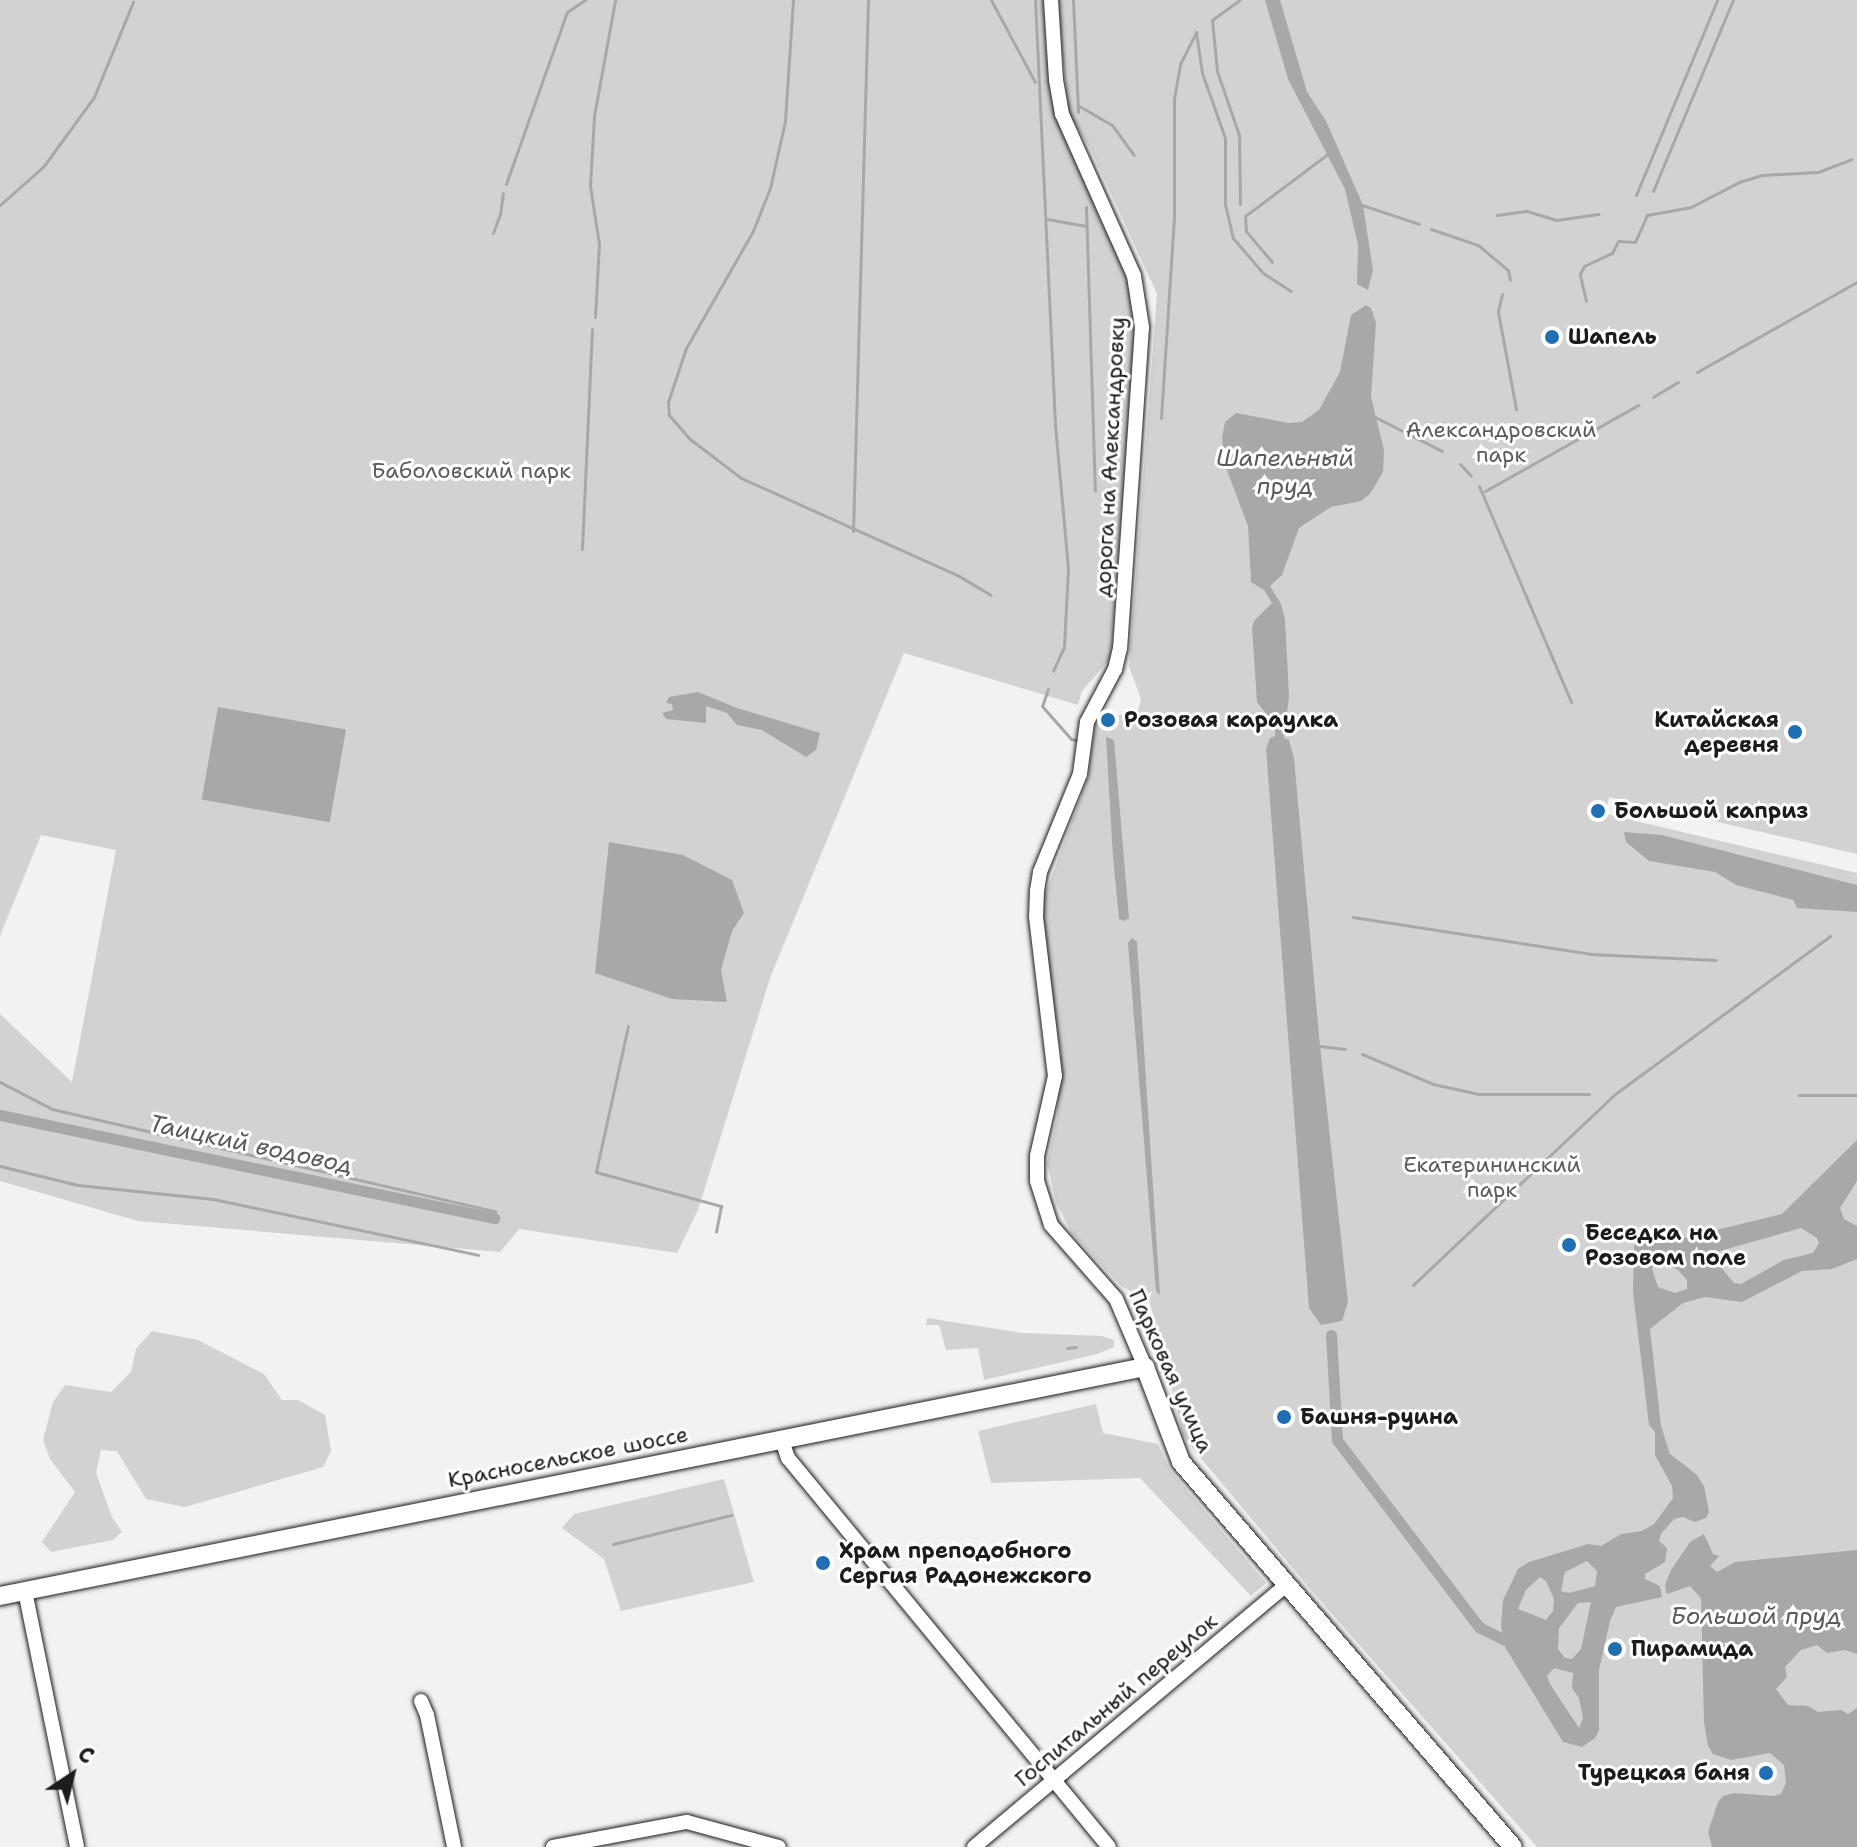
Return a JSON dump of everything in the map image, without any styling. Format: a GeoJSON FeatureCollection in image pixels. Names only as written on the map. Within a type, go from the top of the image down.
{"type":"FeatureCollection","features":[{"type":"Feature","properties":{"kind":"main road","name":"Красносельское шоссе"},"geometry":{"type":"LineString","coordinates":[[0,1596],[1145,1367]]}},
{"type":"Feature","properties":{"kind":"main road","name":"Парковая улица"},"geometry":{"type":"LineString","coordinates":[[1145,1367],[1181,1462],[1513,1847]]}},
{"type":"Feature","properties":{"kind":"street","name":"дорога на Александровку"},"geometry":{"type":"LineString","coordinates":[[1051,0],[1056,80],[1062,114],[1134,276],[1142,327],[1120,648],[1115,669],[1103,690]]}},
{"type":"Feature","properties":{"kind":"street","name":"Парковая улица"},"geometry":{"type":"LineString","coordinates":[[1103,690],[1087,722],[1080,774],[1040,872],[1037,890],[1036,917],[1055,1076],[1037,1156],[1037,1181],[1044,1213],[1116,1299],[1145,1367]]}},
{"type":"Feature","properties":{"kind":"street"},"geometry":{"type":"LineString","coordinates":[[782,1440],[788,1458],[1109,1847]]}},
{"type":"Feature","properties":{"kind":"street","name":"Госпитальный переулок"},"geometry":{"type":"LineString","coordinates":[[974,1847],[1285,1586]]}},
{"type":"Feature","properties":{"kind":"street"},"geometry":{"type":"LineString","coordinates":[[25,1591],[77,1847]]}},
{"type":"Feature","properties":{"kind":"street"},"geometry":{"type":"LineString","coordinates":[[421,1701],[427,1715],[454,1847]]}},
{"type":"Feature","properties":{"kind":"street"},"geometry":{"type":"LineString","coordinates":[[553,1847],[687,1822],[779,1847]]}},
{"type":"Feature","properties":{"kind":"green space","name":"Баболовский парк"},"geometry":{"type":"Polygon","coordinates":[[[0,0],[1044,0],[1046,53],[1054,109],[1123,265],[1136,317],[1111,658],[1082,691],[1078,705],[904,653],[770,978],[698,1210],[677,1253],[519,1229],[500,1252],[138,1221],[0,1181],[0,1014],[72,1082],[116,850],[41,835],[0,936],[0,0]]]}},
{"type":"Feature","properties":{"kind":"green space"},"geometry":{"type":"Polygon","coordinates":[[[1058,0],[1857,0],[1857,854],[1609,797],[1606,814],[1857,873],[1857,1847],[1537,1847],[1311,1590],[1194,1450],[1183,1435],[1167,1369],[1170,1368],[1166,1347],[1163,1347],[1149,1301],[1121,1286],[1071,1232],[1056,1202],[1047,1163],[1057,1117],[1061,1053],[1043,940],[1042,903],[1088,778],[1096,716],[1137,714],[1141,699],[1129,666],[1157,294],[1090,148],[1068,112],[1058,0]]]}},
{"type":"Feature","properties":{"kind":"green space"},"geometry":{"type":"Polygon","coordinates":[[[927,1318],[1022,1333],[1102,1336],[1114,1340],[1114,1347],[1097,1354],[984,1380],[978,1348],[946,1350],[939,1325],[926,1325],[927,1318]]]}},
{"type":"Feature","properties":{"kind":"green space"},"geometry":{"type":"Polygon","coordinates":[[[152,1331],[198,1340],[264,1374],[282,1400],[298,1400],[325,1415],[331,1451],[323,1467],[185,1507],[146,1499],[117,1451],[101,1450],[96,1473],[112,1517],[122,1532],[113,1540],[51,1552],[42,1542],[75,1492],[50,1459],[43,1440],[53,1402],[65,1385],[111,1392],[131,1372],[136,1349],[152,1331]]]}},
{"type":"Feature","properties":{"kind":"green space"},"geometry":{"type":"Polygon","coordinates":[[[1096,1404],[1103,1433],[1158,1444],[1170,1470],[1266,1583],[1251,1596],[1140,1478],[991,1483],[978,1431],[1096,1404]]]}},
{"type":"Feature","properties":{"kind":"green space"},"geometry":{"type":"Polygon","coordinates":[[[724,1479],[754,1582],[621,1611],[604,1559],[562,1528],[574,1514],[724,1479]]]}},
{"type":"Feature","properties":{"kind":"water"},"geometry":{"type":"Polygon","coordinates":[[[1265,0],[1280,0],[1307,92],[1326,121],[1363,205],[1373,270],[1368,290],[1357,284],[1358,245],[1345,189],[1288,79],[1265,0]]]}},
{"type":"Feature","properties":{"kind":"water","name":"Шапельный пруд"},"geometry":{"type":"Polygon","coordinates":[[[1366,305],[1371,308],[1376,323],[1371,397],[1384,450],[1383,472],[1370,494],[1361,501],[1331,507],[1299,528],[1282,575],[1270,586],[1281,604],[1285,619],[1289,696],[1284,738],[1289,740],[1294,758],[1320,1046],[1348,1302],[1342,1321],[1321,1325],[1309,1308],[1266,749],[1270,738],[1275,736],[1275,725],[1257,702],[1252,628],[1254,621],[1272,603],[1264,590],[1251,582],[1248,526],[1225,465],[1222,438],[1225,422],[1236,413],[1289,423],[1302,422],[1319,410],[1340,372],[1351,315],[1366,305]]]}},
{"type":"Feature","properties":{"kind":"water"},"geometry":{"type":"Polygon","coordinates":[[[698,692],[737,708],[820,733],[816,750],[806,757],[762,730],[737,725],[727,713],[706,706],[706,723],[666,719],[662,713],[673,710],[672,704],[666,703],[669,697],[698,692]]]}},
{"type":"Feature","properties":{"kind":"water"},"geometry":{"type":"Polygon","coordinates":[[[218,707],[346,730],[330,822],[202,800],[218,707]]]}},
{"type":"Feature","properties":{"kind":"water"},"geometry":{"type":"Polygon","coordinates":[[[1106,737],[1114,740],[1129,918],[1124,921],[1119,919],[1106,737]]]}},
{"type":"Feature","properties":{"kind":"water"},"geometry":{"type":"Polygon","coordinates":[[[1624,832],[1662,835],[1857,885],[1857,912],[1797,908],[1793,900],[1736,885],[1715,872],[1649,861],[1626,842],[1624,832]]]}},
{"type":"Feature","properties":{"kind":"water"},"geometry":{"type":"Polygon","coordinates":[[[609,842],[683,855],[732,880],[744,913],[732,931],[721,970],[727,1002],[672,999],[595,973],[609,842]]]}},
{"type":"Feature","properties":{"kind":"water"},"geometry":{"type":"Polygon","coordinates":[[[1132,938],[1137,942],[1160,1295],[1156,1291],[1128,943],[1132,938]]]}},
{"type":"Feature","properties":{"kind":"water"},"geometry":{"type":"Polygon","coordinates":[[[1857,1140],[1857,1181],[1840,1208],[1844,1219],[1857,1226],[1857,1259],[1832,1269],[1802,1271],[1742,1302],[1705,1297],[1683,1303],[1650,1329],[1661,1426],[1670,1454],[1696,1474],[1704,1486],[1709,1512],[1706,1518],[1695,1522],[1683,1517],[1674,1519],[1661,1534],[1659,1541],[1667,1548],[1665,1562],[1645,1574],[1645,1579],[1660,1586],[1662,1597],[1616,1607],[1599,1670],[1599,1730],[1595,1738],[1582,1747],[1563,1742],[1505,1647],[1501,1626],[1503,1600],[1518,1569],[1529,1562],[1588,1544],[1601,1546],[1621,1534],[1642,1531],[1654,1524],[1673,1498],[1672,1486],[1655,1455],[1655,1432],[1649,1425],[1633,1292],[1634,1245],[1675,1240],[1782,1214],[1857,1140]],[[1801,1228],[1720,1251],[1715,1260],[1734,1283],[1741,1284],[1784,1260],[1813,1253],[1819,1243],[1817,1238],[1801,1228]],[[1654,1262],[1652,1269],[1658,1287],[1675,1293],[1687,1289],[1687,1280],[1678,1270],[1663,1262],[1654,1262]],[[1587,1561],[1565,1572],[1561,1591],[1569,1593],[1595,1586],[1597,1571],[1587,1561]],[[1540,1577],[1526,1590],[1518,1609],[1546,1620],[1553,1611],[1554,1599],[1546,1581],[1540,1577]],[[1591,1602],[1578,1603],[1559,1628],[1558,1649],[1565,1658],[1572,1659],[1581,1649],[1591,1602]],[[1554,1668],[1547,1676],[1579,1728],[1583,1718],[1579,1698],[1572,1688],[1573,1673],[1554,1668]]]}},
{"type":"Feature","properties":{"kind":"water","name":"Большой пруд"},"geometry":{"type":"Polygon","coordinates":[[[1704,1534],[1713,1554],[1719,1556],[1710,1566],[1717,1572],[1735,1562],[1857,1550],[1857,1654],[1845,1650],[1827,1653],[1817,1645],[1801,1650],[1785,1667],[1787,1677],[1776,1689],[1788,1705],[1808,1706],[1818,1712],[1841,1710],[1848,1714],[1857,1708],[1857,1847],[1712,1847],[1708,1832],[1723,1796],[1734,1793],[1774,1796],[1781,1794],[1786,1783],[1784,1765],[1770,1753],[1731,1760],[1713,1754],[1708,1746],[1704,1722],[1701,1598],[1690,1586],[1667,1594],[1665,1585],[1690,1542],[1704,1534]]]}},
{"type":"Feature","properties":{"kind":"waterway"},"geometry":{"type":"LineString","coordinates":[[506,184],[567,12],[585,0]]}},
{"type":"Feature","properties":{"kind":"waterway"},"geometry":{"type":"LineString","coordinates":[[595,317],[599,244],[590,186],[594,116],[615,0]]}},
{"type":"Feature","properties":{"kind":"waterway"},"geometry":{"type":"LineString","coordinates":[[793,0],[785,121],[770,188],[753,231],[686,348],[668,402],[669,415],[690,439],[741,478],[959,576],[991,595]]}},
{"type":"Feature","properties":{"kind":"waterway"},"geometry":{"type":"LineString","coordinates":[[853,531],[868,0]]}},
{"type":"Feature","properties":{"kind":"waterway"},"geometry":{"type":"LineString","coordinates":[[991,0],[1035,82]]}},
{"type":"Feature","properties":{"kind":"waterway"},"geometry":{"type":"LineString","coordinates":[[1035,0],[1055,425],[1068,568],[1064,647],[1053,671]]}},
{"type":"Feature","properties":{"kind":"waterway"},"geometry":{"type":"LineString","coordinates":[[1073,0],[1078,112]]}},
{"type":"Feature","properties":{"kind":"waterway"},"geometry":{"type":"LineString","coordinates":[[1240,0],[1212,20],[1217,71],[1239,135],[1240,204]]}},
{"type":"Feature","properties":{"kind":"waterway"},"geometry":{"type":"LineString","coordinates":[[1636,195],[1717,0]]}},
{"type":"Feature","properties":{"kind":"waterway"},"geometry":{"type":"LineString","coordinates":[[1653,191],[1733,0]]}},
{"type":"Feature","properties":{"kind":"waterway"},"geometry":{"type":"LineString","coordinates":[[0,205],[43,167],[94,97],[133,2]]}},
{"type":"Feature","properties":{"kind":"waterway"},"geometry":{"type":"LineString","coordinates":[[1196,32],[1202,73],[1225,138],[1225,204],[1233,238],[1263,273],[1291,291]]}},
{"type":"Feature","properties":{"kind":"waterway"},"geometry":{"type":"LineString","coordinates":[[1161,418],[1174,216],[1174,99],[1180,64],[1196,32]]}},
{"type":"Feature","properties":{"kind":"waterway"},"geometry":{"type":"LineString","coordinates":[[1079,106],[1112,125],[1134,155]]}},
{"type":"Feature","properties":{"kind":"waterway"},"geometry":{"type":"LineString","coordinates":[[1272,262],[1246,231],[1245,216],[1329,153]]}},
{"type":"Feature","properties":{"kind":"waterway"},"geometry":{"type":"LineString","coordinates":[[1586,301],[1580,274],[1584,266],[1612,253],[1618,241],[1635,242],[1647,215],[1691,207],[1739,182],[1762,175],[1818,172],[1852,159]]}},
{"type":"Feature","properties":{"kind":"waterway"},"geometry":{"type":"LineString","coordinates":[[493,233],[503,193]]}},
{"type":"Feature","properties":{"kind":"waterway"},"geometry":{"type":"LineString","coordinates":[[1362,205],[1419,224]]}},
{"type":"Feature","properties":{"kind":"waterway"},"geometry":{"type":"LineString","coordinates":[[1086,207],[1095,491]]}},
{"type":"Feature","properties":{"kind":"waterway"},"geometry":{"type":"LineString","coordinates":[[1497,215],[1527,211],[1556,220],[1599,214]]}},
{"type":"Feature","properties":{"kind":"waterway"},"geometry":{"type":"LineString","coordinates":[[1047,219],[1086,226]]}},
{"type":"Feature","properties":{"kind":"waterway"},"geometry":{"type":"LineString","coordinates":[[1431,229],[1478,245],[1508,270],[1510,280]]}},
{"type":"Feature","properties":{"kind":"waterway"},"geometry":{"type":"LineString","coordinates":[[1697,372],[1857,282]]}},
{"type":"Feature","properties":{"kind":"waterway"},"geometry":{"type":"LineString","coordinates":[[1502,294],[1498,312],[1516,409]]}},
{"type":"Feature","properties":{"kind":"waterway"},"geometry":{"type":"LineString","coordinates":[[582,549],[592,329]]}},
{"type":"Feature","properties":{"kind":"waterway"},"geometry":{"type":"LineString","coordinates":[[1653,397],[1678,382]]}},
{"type":"Feature","properties":{"kind":"waterway"},"geometry":{"type":"LineString","coordinates":[[1485,491],[1638,405]]}},
{"type":"Feature","properties":{"kind":"waterway"},"geometry":{"type":"LineString","coordinates":[[1375,417],[1442,451]]}},
{"type":"Feature","properties":{"kind":"waterway"},"geometry":{"type":"LineString","coordinates":[[1460,464],[1471,476]]}},
{"type":"Feature","properties":{"kind":"waterway"},"geometry":{"type":"LineString","coordinates":[[1479,486],[1571,702]]}},
{"type":"Feature","properties":{"kind":"waterway"},"geometry":{"type":"LineString","coordinates":[[1048,689],[1042,706],[1071,739],[1076,740]]}},
{"type":"Feature","properties":{"kind":"waterway"},"geometry":{"type":"LineString","coordinates":[[1353,917],[1591,954],[1716,960]]}},
{"type":"Feature","properties":{"kind":"waterway"},"geometry":{"type":"LineString","coordinates":[[1413,1285],[1615,1094],[1830,936]]}},
{"type":"Feature","properties":{"kind":"waterway"},"geometry":{"type":"LineString","coordinates":[[628,1026],[596,1172],[721,1206],[716,1232]]}},
{"type":"Feature","properties":{"kind":"waterway"},"geometry":{"type":"LineString","coordinates":[[1320,1046],[1345,1049]]}},
{"type":"Feature","properties":{"kind":"waterway"},"geometry":{"type":"LineString","coordinates":[[1362,1054],[1433,1084],[1479,1094],[1589,1094]]}},
{"type":"Feature","properties":{"kind":"waterway"},"geometry":{"type":"LineString","coordinates":[[0,1082],[52,1109],[495,1211]]}},
{"type":"Feature","properties":{"kind":"waterway"},"geometry":{"type":"LineString","coordinates":[[1799,1095],[1857,1095]]}},
{"type":"Feature","properties":{"kind":"waterway","name":"Таицкий водовод"},"geometry":{"type":"LineString","coordinates":[[0,1115],[494,1218]]}},
{"type":"Feature","properties":{"kind":"waterway"},"geometry":{"type":"LineString","coordinates":[[0,1166],[78,1185],[213,1199],[478,1255]]}},
{"type":"Feature","properties":{"kind":"waterway"},"geometry":{"type":"LineString","coordinates":[[1331,1335],[1337,1440],[1479,1627],[1504,1640]]}},
{"type":"Feature","properties":{"kind":"waterway","name":"Таицкий водовод"},"geometry":{"type":"LineString","coordinates":[[1067,1348],[1076,1347]]}},
{"type":"Feature","properties":{"kind":"waterway"},"geometry":{"type":"LineString","coordinates":[[613,1544],[731,1515]]}},
{"type":"Feature","properties":{"kind":"place","name":"Шапель"},"geometry":{"type":"Point","coordinates":[1552,337]}},
{"type":"Feature","properties":{"kind":"place","name":"Розовая караулка"},"geometry":{"type":"Point","coordinates":[1108,720]}},
{"type":"Feature","properties":{"kind":"place","name":"Китайская деревня"},"geometry":{"type":"Point","coordinates":[1795,732]}},
{"type":"Feature","properties":{"kind":"place","name":"Большой каприз"},"geometry":{"type":"Point","coordinates":[1598,811]}},
{"type":"Feature","properties":{"kind":"place","name":"Беседка на Розовом поле"},"geometry":{"type":"Point","coordinates":[1569,1245]}},
{"type":"Feature","properties":{"kind":"place","name":"Башня-руина"},"geometry":{"type":"Point","coordinates":[1284,1417]}},
{"type":"Feature","properties":{"kind":"place","name":"Храм преподобного Сергия Радонежского"},"geometry":{"type":"Point","coordinates":[823,1563]}},
{"type":"Feature","properties":{"kind":"place","name":"Пирамида"},"geometry":{"type":"Point","coordinates":[1615,1649]}},
{"type":"Feature","properties":{"kind":"place","name":"Турецкая баня"},"geometry":{"type":"Point","coordinates":[1766,1773]}},
{"type":"Feature","properties":{"kind":"park label","name":"Александровский парк"},"geometry":{"type":"Point","coordinates":[1501,442]}},
{"type":"Feature","properties":{"kind":"park label","name":"Екатерининский парк"},"geometry":{"type":"Point","coordinates":[1492,1176]}}]}
